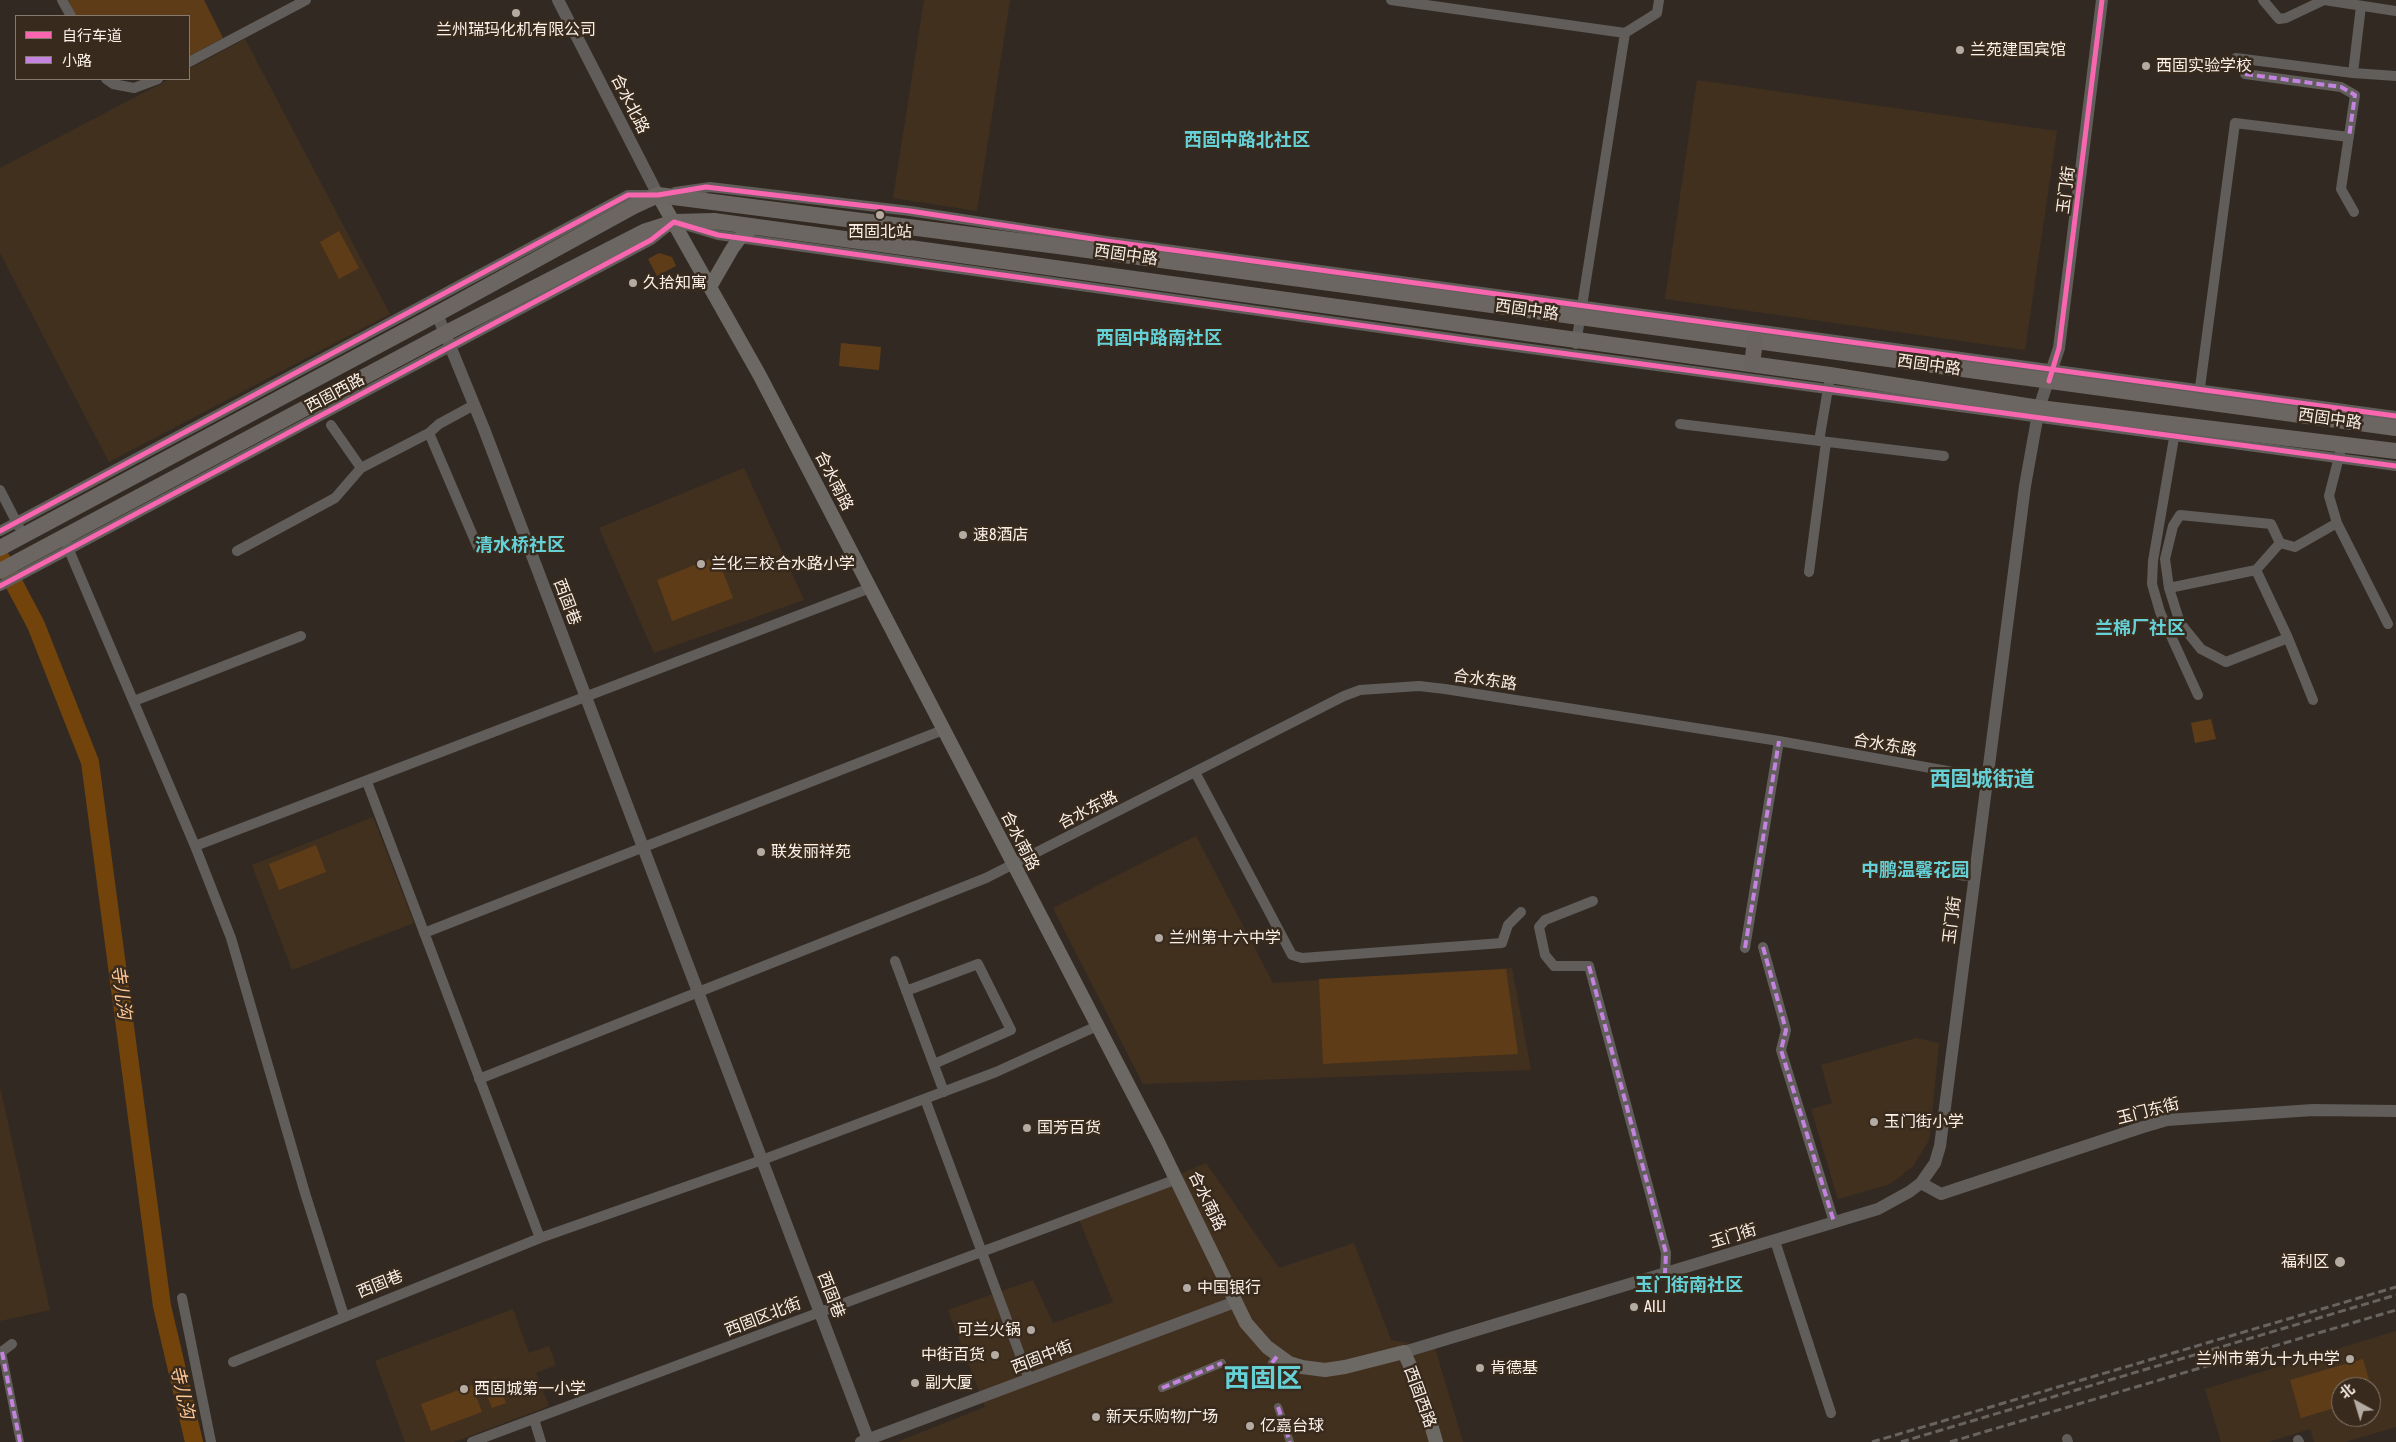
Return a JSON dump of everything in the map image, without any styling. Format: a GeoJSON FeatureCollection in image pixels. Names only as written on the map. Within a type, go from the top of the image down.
{"type":"FeatureCollection","features":[{"type":"Feature","properties":{"kind":"highway"},"geometry":{"type":"LineString","coordinates":[[1752,364],[1755,341]]}},
{"type":"Feature","properties":{"kind":"main road","name":"合水北路"},"geometry":{"type":"LineString","coordinates":[[658,195],[674,222]]}},
{"type":"Feature","properties":{"kind":"main road","name":"西固中路"},"geometry":{"type":"LineString","coordinates":[[658,195],[1580,311],[1755,341],[2051,375],[2199,395],[2396,428]]}},
{"type":"Feature","properties":{"kind":"main road","name":"西固西路"},"geometry":{"type":"LineString","coordinates":[[10,534],[437,314],[634,206],[658,195]]}},
{"type":"Feature","properties":{"kind":"main road","name":"西固中路"},"geometry":{"type":"LineString","coordinates":[[674,222],[714,221],[753,226],[1056,268],[1576,347],[1752,364],[1829,382],[2038,413],[2341,451],[2396,450]]}},
{"type":"Feature","properties":{"kind":"main road","name":"西固西路"},"geometry":{"type":"LineString","coordinates":[[0,571],[27,564],[449,340],[646,231],[674,222]]}},
{"type":"Feature","properties":{"kind":"main road","name":"合水南路"},"geometry":{"type":"LineString","coordinates":[[674,222],[760,376],[1177,1179],[1235,1302],[1256,1336],[1275,1359],[1302,1367],[1325,1370],[1404,1352]]}},
{"type":"Feature","properties":{"kind":"main road"},"geometry":{"type":"LineString","coordinates":[[710,287],[724,260],[740,238],[753,226]]}},
{"type":"Feature","properties":{"kind":"main road"},"geometry":{"type":"LineString","coordinates":[[1056,268],[1058,246]]}},
{"type":"Feature","properties":{"kind":"main road","name":"西固西路"},"geometry":{"type":"LineString","coordinates":[[1404,1352],[1422,1393],[1436,1442]]}},
{"type":"Feature","properties":{"kind":"street"},"geometry":{"type":"LineString","coordinates":[[62,0],[70,15]]}},
{"type":"Feature","properties":{"kind":"street"},"geometry":{"type":"LineString","coordinates":[[190,61],[306,0]]}},
{"type":"Feature","properties":{"kind":"street","name":"合水北路"},"geometry":{"type":"LineString","coordinates":[[558,0],[658,195]]}},
{"type":"Feature","properties":{"kind":"street"},"geometry":{"type":"LineString","coordinates":[[1391,0],[1625,33],[1657,13],[1659,0]]}},
{"type":"Feature","properties":{"kind":"street","name":"玉门街"},"geometry":{"type":"LineString","coordinates":[[1404,1352],[1878,1209],[1897,1201],[1921,1183],[1934,1163],[1940,1146],[2025,486],[2038,413],[2059,348],[2102,0]]}},
{"type":"Feature","properties":{"kind":"street"},"geometry":{"type":"LineString","coordinates":[[2263,0],[2279,19],[2286,18],[2324,0],[2396,11]]}},
{"type":"Feature","properties":{"kind":"street"},"geometry":{"type":"LineString","coordinates":[[2353,73],[2362,6]]}},
{"type":"Feature","properties":{"kind":"street"},"geometry":{"type":"LineString","coordinates":[[1576,347],[1580,311],[1625,33]]}},
{"type":"Feature","properties":{"kind":"street"},"geometry":{"type":"LineString","coordinates":[[2236,58],[2353,73],[2396,76]]}},
{"type":"Feature","properties":{"kind":"street"},"geometry":{"type":"LineString","coordinates":[[2244,74],[2341,87],[2355,95],[2341,189],[2354,212]]}},
{"type":"Feature","properties":{"kind":"street"},"geometry":{"type":"LineString","coordinates":[[107,80],[113,84],[134,88],[155,80]]}},
{"type":"Feature","properties":{"kind":"street"},"geometry":{"type":"LineString","coordinates":[[2349,137],[2235,123],[2199,395],[2396,416]]}},
{"type":"Feature","properties":{"kind":"street"},"geometry":{"type":"LineString","coordinates":[[0,490],[10,534],[628,195],[658,195],[706,187],[910,211],[1580,311],[1920,353],[2051,375]]}},
{"type":"Feature","properties":{"kind":"street"},"geometry":{"type":"LineString","coordinates":[[674,222],[718,235],[1576,347],[1829,382],[1809,572]]}},
{"type":"Feature","properties":{"kind":"street","name":"西固巷"},"geometry":{"type":"LineString","coordinates":[[437,314],[474,405],[762,1160],[866,1441]]}},
{"type":"Feature","properties":{"kind":"street"},"geometry":{"type":"LineString","coordinates":[[237,551],[335,498],[361,468],[429,433],[439,424],[474,405]]}},
{"type":"Feature","properties":{"kind":"street"},"geometry":{"type":"LineString","coordinates":[[1680,424],[1944,456]]}},
{"type":"Feature","properties":{"kind":"street"},"geometry":{"type":"LineString","coordinates":[[331,425],[361,468]]}},
{"type":"Feature","properties":{"kind":"street"},"geometry":{"type":"LineString","coordinates":[[2175,430],[2153,561],[2152,584],[2160,612],[2198,695]]}},
{"type":"Feature","properties":{"kind":"street"},"geometry":{"type":"LineString","coordinates":[[429,433],[479,550]]}},
{"type":"Feature","properties":{"kind":"street"},"geometry":{"type":"LineString","coordinates":[[2388,624],[2337,523],[2329,496],[2341,451],[2396,466]]}},
{"type":"Feature","properties":{"kind":"street"},"geometry":{"type":"LineString","coordinates":[[2280,544],[2271,524],[2180,515],[2172,526],[2165,559],[2169,588],[2180,623],[2201,649],[2226,662],[2288,638]]}},
{"type":"Feature","properties":{"kind":"street"},"geometry":{"type":"LineString","coordinates":[[2280,544],[2295,547],[2337,523]]}},
{"type":"Feature","properties":{"kind":"street"},"geometry":{"type":"LineString","coordinates":[[66,543],[195,846],[231,938],[305,1193],[344,1316]]}},
{"type":"Feature","properties":{"kind":"street"},"geometry":{"type":"LineString","coordinates":[[2169,588],[2256,570],[2280,544]]}},
{"type":"Feature","properties":{"kind":"street"},"geometry":{"type":"LineString","coordinates":[[0,586],[27,564]]}},
{"type":"Feature","properties":{"kind":"street"},"geometry":{"type":"LineString","coordinates":[[2256,570],[2288,638],[2313,700]]}},
{"type":"Feature","properties":{"kind":"street"},"geometry":{"type":"LineString","coordinates":[[195,846],[367,782],[870,588]]}},
{"type":"Feature","properties":{"kind":"street"},"geometry":{"type":"LineString","coordinates":[[134,701],[301,636]]}},
{"type":"Feature","properties":{"kind":"street","name":"合水东路"},"geometry":{"type":"LineString","coordinates":[[698,993],[986,878],[1344,696],[1360,690],[1399,686],[1445,689],[1779,741],[1987,778]]}},
{"type":"Feature","properties":{"kind":"street"},"geometry":{"type":"LineString","coordinates":[[424,932],[884,755],[943,730]]}},
{"type":"Feature","properties":{"kind":"street"},"geometry":{"type":"LineString","coordinates":[[1745,948],[1779,741]]}},
{"type":"Feature","properties":{"kind":"street"},"geometry":{"type":"LineString","coordinates":[[1195,772],[1292,956],[1302,958],[1502,943],[1508,925],[1521,912]]}},
{"type":"Feature","properties":{"kind":"street"},"geometry":{"type":"LineString","coordinates":[[367,782],[540,1238]]}},
{"type":"Feature","properties":{"kind":"street"},"geometry":{"type":"LineString","coordinates":[[1896,866],[1922,870]]}},
{"type":"Feature","properties":{"kind":"street"},"geometry":{"type":"LineString","coordinates":[[1952,874],[1974,877]]}},
{"type":"Feature","properties":{"kind":"street"},"geometry":{"type":"LineString","coordinates":[[1593,901],[1545,920],[1539,927],[1545,955],[1554,966],[1589,966],[1666,1253],[1665,1273]]}},
{"type":"Feature","properties":{"kind":"street"},"geometry":{"type":"LineString","coordinates":[[1763,947],[1786,1030],[1782,1050],[1834,1222]]}},
{"type":"Feature","properties":{"kind":"street"},"geometry":{"type":"LineString","coordinates":[[895,962],[944,1092]]}},
{"type":"Feature","properties":{"kind":"street"},"geometry":{"type":"LineString","coordinates":[[906,992],[978,964],[1011,1030],[934,1064]]}},
{"type":"Feature","properties":{"kind":"street"},"geometry":{"type":"LineString","coordinates":[[480,1079],[698,993]]}},
{"type":"Feature","properties":{"kind":"street"},"geometry":{"type":"LineString","coordinates":[[762,1160],[996,1072],[1097,1026]]}},
{"type":"Feature","properties":{"kind":"street"},"geometry":{"type":"LineString","coordinates":[[925,1098],[1029,1379]]}},
{"type":"Feature","properties":{"kind":"street","name":"玉门东街"},"geometry":{"type":"LineString","coordinates":[[1921,1183],[1941,1194],[2143,1127],[2174,1120],[2312,1110],[2396,1111]]}},
{"type":"Feature","properties":{"kind":"street","name":"西固巷"},"geometry":{"type":"LineString","coordinates":[[233,1362],[540,1238],[762,1160]]}},
{"type":"Feature","properties":{"kind":"street","name":"西固区北街"},"geometry":{"type":"LineString","coordinates":[[472,1442],[1177,1179]]}},
{"type":"Feature","properties":{"kind":"street"},"geometry":{"type":"LineString","coordinates":[[1775,1240],[1831,1413]]}},
{"type":"Feature","properties":{"kind":"street"},"geometry":{"type":"LineString","coordinates":[[182,1298],[211,1442]]}},
{"type":"Feature","properties":{"kind":"street","name":"西固中街"},"geometry":{"type":"LineString","coordinates":[[866,1441],[1235,1302]]}},
{"type":"Feature","properties":{"kind":"street"},"geometry":{"type":"LineString","coordinates":[[12,1344],[1,1352],[20,1442]]}},
{"type":"Feature","properties":{"kind":"street"},"geometry":{"type":"LineString","coordinates":[[1162,1388],[1222,1363]]}},
{"type":"Feature","properties":{"kind":"street"},"geometry":{"type":"LineString","coordinates":[[1278,1407],[1290,1442]]}},
{"type":"Feature","properties":{"kind":"street"},"geometry":{"type":"LineString","coordinates":[[534,1419],[541,1442]]}},
{"type":"Feature","properties":{"kind":"shaded area"},"geometry":{"type":"Polygon","coordinates":[[[68,0],[204,0],[223,38],[190,55],[190,15],[76,15],[68,0]]]}},
{"type":"Feature","properties":{"kind":"shaded area"},"geometry":{"type":"Polygon","coordinates":[[[924,0],[1010,0],[977,211],[893,198],[924,0]]]}},
{"type":"Feature","properties":{"kind":"shaded area"},"geometry":{"type":"Polygon","coordinates":[[[245,39],[390,314],[109,462],[0,253],[0,168],[168,80],[190,80],[190,68],[245,39]]]}},
{"type":"Feature","properties":{"kind":"shaded area"},"geometry":{"type":"Polygon","coordinates":[[[1697,80],[2057,131],[2025,350],[1665,299],[1697,80]]]}},
{"type":"Feature","properties":{"kind":"shaded area"},"geometry":{"type":"Polygon","coordinates":[[[339,231],[359,268],[339,279],[320,242],[339,231]]]}},
{"type":"Feature","properties":{"kind":"shaded area"},"geometry":{"type":"Polygon","coordinates":[[[659,253],[672,257],[676,266],[657,276],[648,259],[659,253]]]}},
{"type":"Feature","properties":{"kind":"shaded area"},"geometry":{"type":"Polygon","coordinates":[[[841,343],[881,347],[879,370],[839,366],[841,343]]]}},
{"type":"Feature","properties":{"kind":"shaded area","name":"兰化三校合水路小学"},"geometry":{"type":"Polygon","coordinates":[[[744,468],[804,600],[654,653],[599,528],[744,468]]]}},
{"type":"Feature","properties":{"kind":"shaded area"},"geometry":{"type":"Polygon","coordinates":[[[717,556],[733,598],[672,621],[657,580],[717,556]]]}},
{"type":"Feature","properties":{"kind":"shaded area"},"geometry":{"type":"Polygon","coordinates":[[[2211,719],[2216,739],[2195,743],[2191,723],[2211,719]]]}},
{"type":"Feature","properties":{"kind":"shaded area"},"geometry":{"type":"Polygon","coordinates":[[[373,817],[414,923],[292,970],[252,865],[373,817]]]}},
{"type":"Feature","properties":{"kind":"shaded area","name":"兰州第十六中学"},"geometry":{"type":"Polygon","coordinates":[[[1196,836],[1273,983],[1512,968],[1531,1070],[1143,1084],[1053,908],[1196,836]]]}},
{"type":"Feature","properties":{"kind":"shaded area"},"geometry":{"type":"Polygon","coordinates":[[[316,845],[326,872],[279,890],[269,864],[316,845]]]}},
{"type":"Feature","properties":{"kind":"shaded area"},"geometry":{"type":"Polygon","coordinates":[[[1506,969],[1518,1054],[1323,1064],[1319,979],[1506,969]]]}},
{"type":"Feature","properties":{"kind":"shaded area","name":"玉门街小学"},"geometry":{"type":"Polygon","coordinates":[[[1916,1038],[1939,1043],[1930,1136],[1927,1144],[1913,1166],[1896,1180],[1887,1185],[1838,1199],[1811,1109],[1832,1103],[1821,1065],[1916,1038]]]}},
{"type":"Feature","properties":{"kind":"shaded area"},"geometry":{"type":"Polygon","coordinates":[[[0,1087],[50,1310],[0,1321],[0,1087]]]}},
{"type":"Feature","properties":{"kind":"shaded area"},"geometry":{"type":"Polygon","coordinates":[[[1206,1163],[1279,1268],[1354,1243],[1391,1340],[1435,1348],[1463,1442],[897,1442],[985,1407],[948,1310],[1033,1280],[1053,1323],[1113,1302],[1078,1217],[1206,1163]]]}},
{"type":"Feature","properties":{"kind":"shaded area","name":"西固城第一小学"},"geometry":{"type":"Polygon","coordinates":[[[513,1309],[529,1353],[549,1346],[556,1365],[536,1373],[549,1406],[454,1442],[405,1442],[375,1361],[513,1309]]]}},
{"type":"Feature","properties":{"kind":"shaded area","name":"兰州市第九十九中学"},"geometry":{"type":"Polygon","coordinates":[[[2396,1331],[2396,1427],[2345,1442],[2314,1442],[2310,1429],[2268,1442],[2221,1442],[2205,1389],[2396,1331]]]}},
{"type":"Feature","properties":{"kind":"shaded area"},"geometry":{"type":"Polygon","coordinates":[[[2363,1359],[2368,1377],[2331,1377],[2331,1409],[2301,1418],[2290,1380],[2363,1359]]]}},
{"type":"Feature","properties":{"kind":"shaded area"},"geometry":{"type":"Polygon","coordinates":[[[496,1377],[506,1403],[492,1408],[482,1382],[496,1377]]]}},
{"type":"Feature","properties":{"kind":"shaded area"},"geometry":{"type":"Polygon","coordinates":[[[472,1385],[482,1412],[431,1431],[421,1404],[472,1385]]]}},
{"type":"Feature","properties":{"kind":"waterway","name":"寺儿沟"},"geometry":{"type":"LineString","coordinates":[[0,557],[36,625],[90,762],[162,1306],[194,1442]]}},
{"type":"Feature","properties":{"kind":"tunnel"},"geometry":{"type":"LineString","coordinates":[[1922,870],[1952,874]]}},
{"type":"Feature","properties":{"kind":"railway"},"geometry":{"type":"LineString","coordinates":[[1872,1442],[2396,1287]]}},
{"type":"Feature","properties":{"kind":"railway"},"geometry":{"type":"LineString","coordinates":[[1901,1442],[2396,1295]]}},
{"type":"Feature","properties":{"kind":"railway"},"geometry":{"type":"LineString","coordinates":[[1950,1442],[2396,1310]]}},
{"type":"Feature","properties":{"kind":"marked path"},"geometry":{"type":"LineString","coordinates":[[2245,74],[2341,87],[2355,95],[2349,137]]}},
{"type":"Feature","properties":{"kind":"marked path"},"geometry":{"type":"LineString","coordinates":[[1745,948],[1779,741]]}},
{"type":"Feature","properties":{"kind":"marked path"},"geometry":{"type":"LineString","coordinates":[[1763,947],[1786,1030],[1781,1050],[1834,1222]]}},
{"type":"Feature","properties":{"kind":"marked path"},"geometry":{"type":"LineString","coordinates":[[1589,966],[1666,1253],[1665,1273]]}},
{"type":"Feature","properties":{"kind":"marked path"},"geometry":{"type":"LineString","coordinates":[[2,1352],[20,1442]]}},
{"type":"Feature","properties":{"kind":"marked path"},"geometry":{"type":"LineString","coordinates":[[1272,1363],[1278,1355]]}},
{"type":"Feature","properties":{"kind":"marked path"},"geometry":{"type":"LineString","coordinates":[[1162,1388],[1222,1363]]}},
{"type":"Feature","properties":{"kind":"marked path"},"geometry":{"type":"LineString","coordinates":[[1278,1407],[1290,1442]]}},
{"type":"Feature","properties":{"kind":"cycle path"},"geometry":{"type":"LineString","coordinates":[[2049,381],[2059,348],[2102,0]]}},
{"type":"Feature","properties":{"kind":"cycle path"},"geometry":{"type":"LineString","coordinates":[[0,531],[628,195],[658,195],[706,187],[910,211],[1106,241],[2396,416]]}},
{"type":"Feature","properties":{"kind":"cycle path"},"geometry":{"type":"LineString","coordinates":[[0,586],[651,240],[674,222],[718,235],[1472,341],[2396,466]]}},
{"type":"Feature","properties":{"kind":"place","name":"兰州瑞玛化机有限公司"},"geometry":{"type":"Point","coordinates":[516,13]}},
{"type":"Feature","properties":{"kind":"place","name":"兰苑建国宾馆"},"geometry":{"type":"Point","coordinates":[1960,50]}},
{"type":"Feature","properties":{"kind":"place","name":"西固实验学校"},"geometry":{"type":"Point","coordinates":[2146,66]}},
{"type":"Feature","properties":{"kind":"place","name":"西固北站"},"geometry":{"type":"Point","coordinates":[880,215]}},
{"type":"Feature","properties":{"kind":"place","name":"久拾知寓"},"geometry":{"type":"Point","coordinates":[633,283]}},
{"type":"Feature","properties":{"kind":"place","name":"速8酒店"},"geometry":{"type":"Point","coordinates":[963,535]}},
{"type":"Feature","properties":{"kind":"place","name":"兰化三校合水路小学"},"geometry":{"type":"Point","coordinates":[701,564]}},
{"type":"Feature","properties":{"kind":"place","name":"联发丽祥苑"},"geometry":{"type":"Point","coordinates":[761,852]}},
{"type":"Feature","properties":{"kind":"place","name":"兰州第十六中学"},"geometry":{"type":"Point","coordinates":[1159,938]}},
{"type":"Feature","properties":{"kind":"place","name":"玉门街小学"},"geometry":{"type":"Point","coordinates":[1874,1122]}},
{"type":"Feature","properties":{"kind":"place","name":"国芳百货"},"geometry":{"type":"Point","coordinates":[1027,1128]}},
{"type":"Feature","properties":{"kind":"place","name":"福利区"},"geometry":{"type":"Point","coordinates":[2340,1262]}},
{"type":"Feature","properties":{"kind":"place","name":"中国银行"},"geometry":{"type":"Point","coordinates":[1187,1288]}},
{"type":"Feature","properties":{"kind":"place","name":"AILI"},"geometry":{"type":"Point","coordinates":[1634,1307]}},
{"type":"Feature","properties":{"kind":"place","name":"可兰火锅"},"geometry":{"type":"Point","coordinates":[1031,1330]}},
{"type":"Feature","properties":{"kind":"place","name":"中街百货"},"geometry":{"type":"Point","coordinates":[995,1355]}},
{"type":"Feature","properties":{"kind":"place","name":"兰州市第九十九中学"},"geometry":{"type":"Point","coordinates":[2350,1359]}},
{"type":"Feature","properties":{"kind":"place","name":"肯德基"},"geometry":{"type":"Point","coordinates":[1480,1368]}},
{"type":"Feature","properties":{"kind":"place","name":"副大厦"},"geometry":{"type":"Point","coordinates":[915,1383]}},
{"type":"Feature","properties":{"kind":"place","name":"西固城第一小学"},"geometry":{"type":"Point","coordinates":[464,1389]}},
{"type":"Feature","properties":{"kind":"place","name":"新天乐购物广场"},"geometry":{"type":"Point","coordinates":[1096,1417]}},
{"type":"Feature","properties":{"kind":"place","name":"亿嘉台球"},"geometry":{"type":"Point","coordinates":[1250,1426]}},
{"type":"Feature","properties":{"kind":"district","name":"西固中路北社区"},"geometry":{"type":"Point","coordinates":[1247,140]}},
{"type":"Feature","properties":{"kind":"district","name":"西固中路南社区"},"geometry":{"type":"Point","coordinates":[1159,338]}},
{"type":"Feature","properties":{"kind":"district","name":"清水桥社区"},"geometry":{"type":"Point","coordinates":[520,545]}},
{"type":"Feature","properties":{"kind":"district","name":"兰棉厂社区"},"geometry":{"type":"Point","coordinates":[2140,628]}},
{"type":"Feature","properties":{"kind":"district","name":"西固城街道"},"geometry":{"type":"Point","coordinates":[1982,779]}},
{"type":"Feature","properties":{"kind":"district","name":"中鹏温馨花园"},"geometry":{"type":"Point","coordinates":[1915,870]}},
{"type":"Feature","properties":{"kind":"district","name":"玉门街南社区"},"geometry":{"type":"Point","coordinates":[1689,1285]}},
{"type":"Feature","properties":{"kind":"district","name":"西固区"},"geometry":{"type":"Point","coordinates":[1263,1379]}}]}
